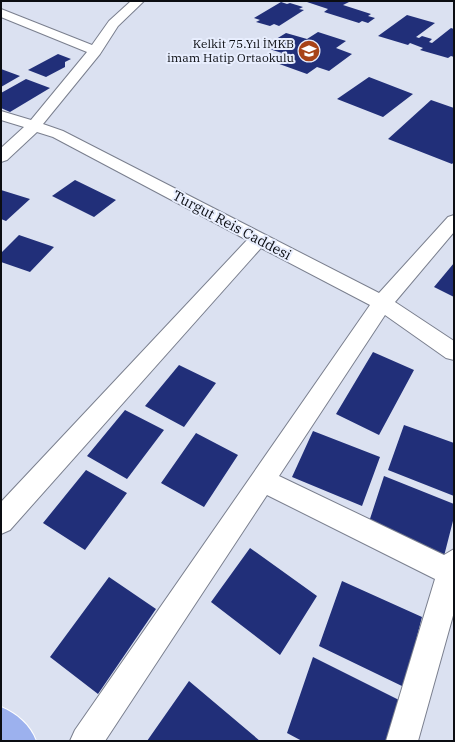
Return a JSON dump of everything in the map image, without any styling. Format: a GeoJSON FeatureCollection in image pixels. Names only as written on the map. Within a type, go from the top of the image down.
{"type":"FeatureCollection","features":[{"type":"Feature","properties":{"kind":"highway"},"geometry":{"type":"LineString","coordinates":[[1,723],[20,741]]}},
{"type":"Feature","properties":{"kind":"street"},"geometry":{"type":"LineString","coordinates":[[1,157],[34,126],[95,51],[113,24],[138,1]]}},
{"type":"Feature","properties":{"kind":"street"},"geometry":{"type":"LineString","coordinates":[[1,14],[95,51]]}},
{"type":"Feature","properties":{"kind":"street","name":"Turgut Reis Caddesi"},"geometry":{"type":"LineString","coordinates":[[1,115],[58,134],[382,303],[451,344]]}},
{"type":"Feature","properties":{"kind":"street"},"geometry":{"type":"LineString","coordinates":[[86,741],[382,303],[454,221]]}},
{"type":"Feature","properties":{"kind":"street"},"geometry":{"type":"LineString","coordinates":[[1,521],[259,238]]}},
{"type":"Feature","properties":{"kind":"street"},"geometry":{"type":"LineString","coordinates":[[262,480],[381,539],[453,569],[402,741]]}},
{"type":"Feature","properties":{"kind":"building"},"geometry":{"type":"Polygon","coordinates":[[[304,1],[347,1],[349,2],[343,5],[371,14],[368,16],[375,18],[368,23],[362,21],[359,23],[324,12],[328,9],[304,1]]]}},
{"type":"Feature","properties":{"kind":"building"},"geometry":{"type":"Polygon","coordinates":[[[281,2],[303,7],[299,9],[304,10],[279,26],[274,24],[270,26],[256,22],[260,20],[254,18],[281,2]]]}},
{"type":"Feature","properties":{"kind":"building"},"geometry":{"type":"Polygon","coordinates":[[[407,15],[435,23],[416,37],[419,38],[422,36],[432,39],[429,42],[432,43],[451,28],[454,29],[454,57],[451,56],[448,58],[420,50],[423,48],[410,43],[408,45],[378,36],[407,15]]]}},
{"type":"Feature","properties":{"kind":"building","name":"Kelkit 75.Yıl İMKB imam Hatip Ortaokulu"},"geometry":{"type":"Polygon","coordinates":[[[318,32],[346,41],[336,48],[352,54],[329,71],[317,67],[307,74],[271,61],[282,53],[263,47],[286,33],[307,39],[318,32]]]}},
{"type":"Feature","properties":{"kind":"building"},"geometry":{"type":"Polygon","coordinates":[[[58,54],[71,59],[65,62],[65,67],[46,77],[28,70],[58,54]]]}},
{"type":"Feature","properties":{"kind":"building"},"geometry":{"type":"Polygon","coordinates":[[[1,69],[20,76],[1,87],[1,69]]]}},
{"type":"Feature","properties":{"kind":"building"},"geometry":{"type":"Polygon","coordinates":[[[369,77],[413,94],[383,117],[337,99],[369,77]]]}},
{"type":"Feature","properties":{"kind":"building"},"geometry":{"type":"Polygon","coordinates":[[[26,79],[50,88],[10,112],[1,108],[1,93],[26,79]]]}},
{"type":"Feature","properties":{"kind":"building"},"geometry":{"type":"Polygon","coordinates":[[[431,100],[454,108],[454,162],[452,164],[388,139],[431,100]]]}},
{"type":"Feature","properties":{"kind":"building"},"geometry":{"type":"Polygon","coordinates":[[[75,180],[116,200],[94,217],[52,196],[75,180]]]}},
{"type":"Feature","properties":{"kind":"building"},"geometry":{"type":"Polygon","coordinates":[[[1,190],[30,199],[6,221],[1,219],[1,190]]]}},
{"type":"Feature","properties":{"kind":"building"},"geometry":{"type":"Polygon","coordinates":[[[19,235],[54,247],[30,272],[1,262],[1,253],[19,235]]]}},
{"type":"Feature","properties":{"kind":"building"},"geometry":{"type":"Polygon","coordinates":[[[454,263],[454,297],[434,287],[454,263]]]}},
{"type":"Feature","properties":{"kind":"building"},"geometry":{"type":"Polygon","coordinates":[[[373,352],[414,370],[379,435],[336,414],[373,352]]]}},
{"type":"Feature","properties":{"kind":"building"},"geometry":{"type":"Polygon","coordinates":[[[179,365],[216,383],[184,427],[145,406],[179,365]]]}},
{"type":"Feature","properties":{"kind":"building"},"geometry":{"type":"Polygon","coordinates":[[[125,410],[164,430],[127,479],[87,456],[125,410]]]}},
{"type":"Feature","properties":{"kind":"building"},"geometry":{"type":"Polygon","coordinates":[[[404,425],[454,443],[454,496],[388,470],[404,425]]]}},
{"type":"Feature","properties":{"kind":"building"},"geometry":{"type":"Polygon","coordinates":[[[313,431],[380,457],[362,506],[292,477],[313,431]]]}},
{"type":"Feature","properties":{"kind":"building"},"geometry":{"type":"Polygon","coordinates":[[[196,433],[238,455],[204,507],[161,483],[196,433]]]}},
{"type":"Feature","properties":{"kind":"building"},"geometry":{"type":"Polygon","coordinates":[[[86,470],[127,493],[85,550],[43,523],[86,470]]]}},
{"type":"Feature","properties":{"kind":"building"},"geometry":{"type":"Polygon","coordinates":[[[384,476],[454,504],[454,517],[443,560],[367,528],[384,476]]]}},
{"type":"Feature","properties":{"kind":"building"},"geometry":{"type":"Polygon","coordinates":[[[250,548],[317,596],[280,655],[211,602],[250,548]]]}},
{"type":"Feature","properties":{"kind":"building"},"geometry":{"type":"Polygon","coordinates":[[[109,577],[156,609],[98,694],[50,657],[109,577]]]}},
{"type":"Feature","properties":{"kind":"building"},"geometry":{"type":"Polygon","coordinates":[[[342,581],[422,617],[404,687],[319,646],[342,581]]]}},
{"type":"Feature","properties":{"kind":"building"},"geometry":{"type":"Polygon","coordinates":[[[313,657],[399,700],[388,741],[302,741],[287,733],[313,657]]]}},
{"type":"Feature","properties":{"kind":"building"},"geometry":{"type":"Polygon","coordinates":[[[189,681],[260,741],[147,741],[189,681]]]}},
{"type":"Feature","properties":{"kind":"place","name":"Kelkit 75.Yıl İMKB imam Hatip Ortaokulu"},"geometry":{"type":"Point","coordinates":[309,51]}}]}
